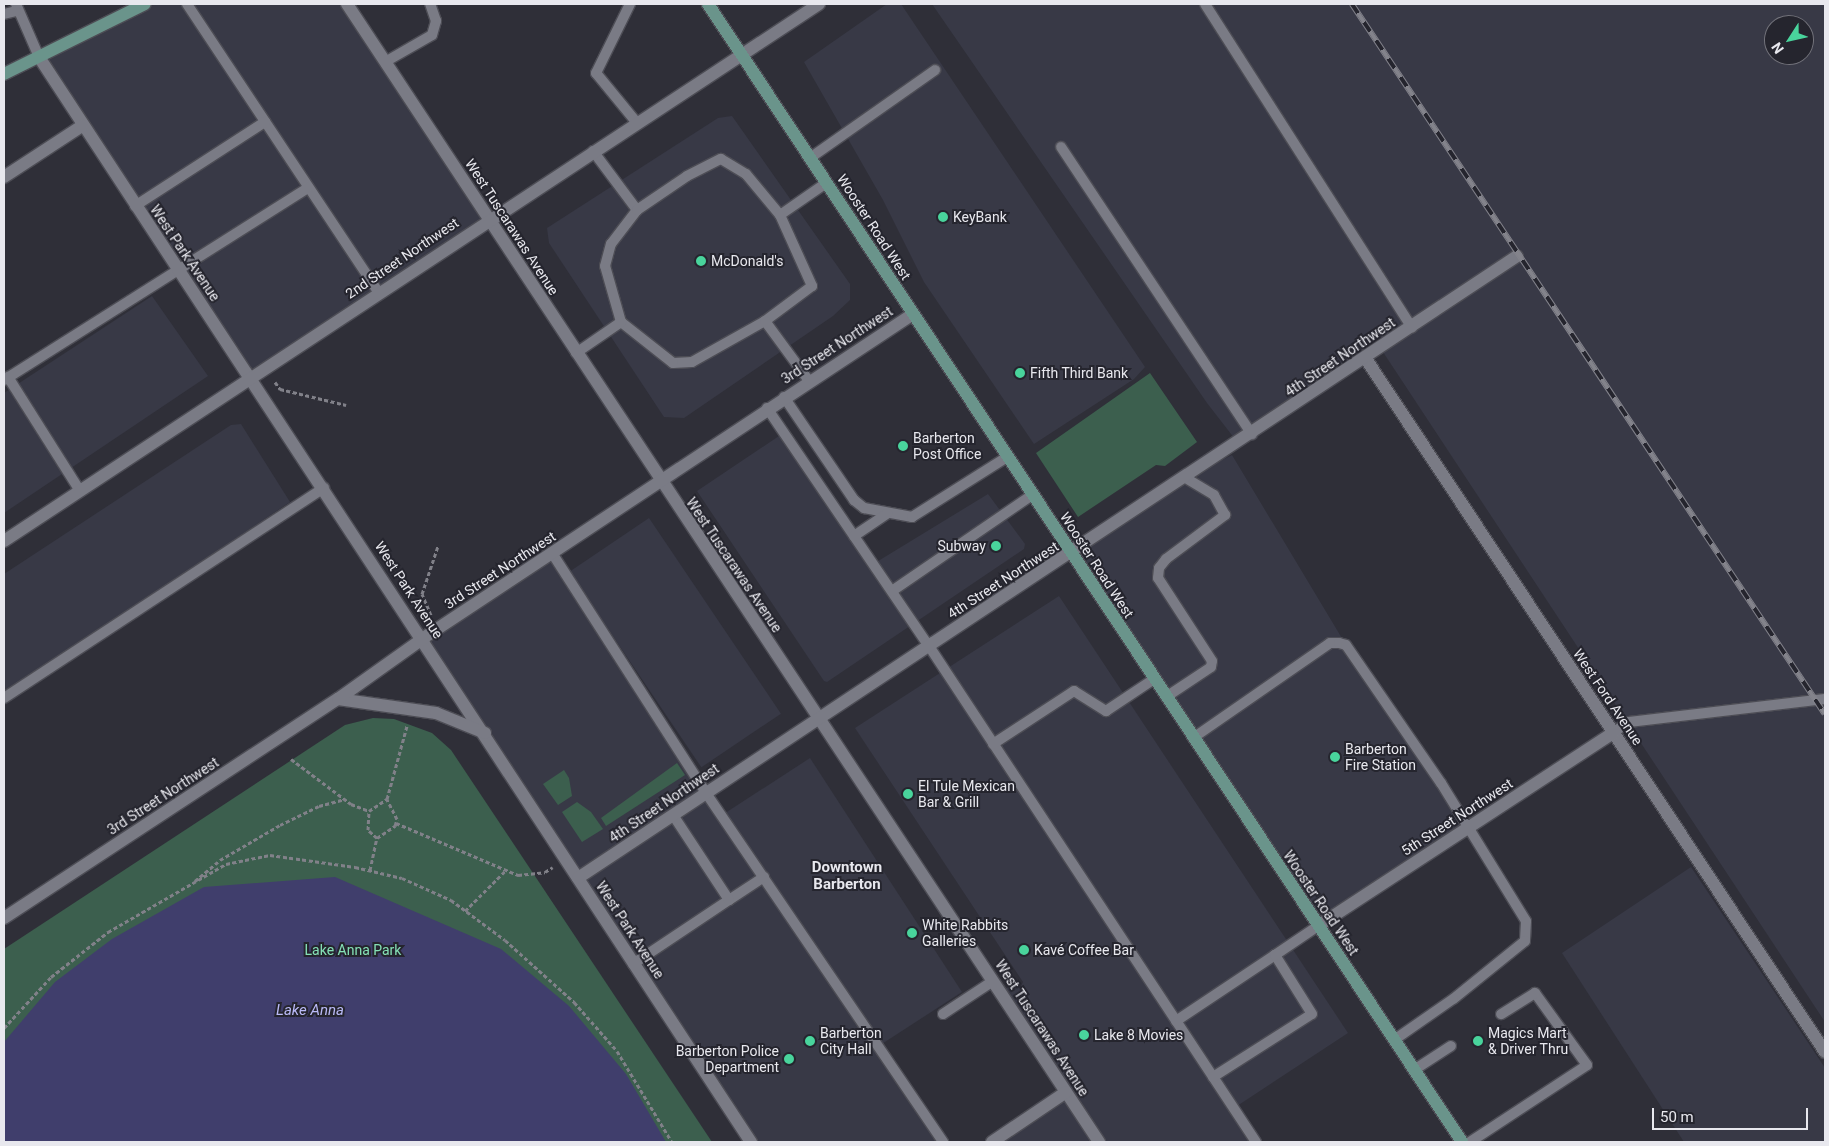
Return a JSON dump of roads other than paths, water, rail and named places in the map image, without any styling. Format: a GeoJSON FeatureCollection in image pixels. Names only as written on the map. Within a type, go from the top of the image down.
{"type":"FeatureCollection","features":[{"type":"Feature","properties":{"kind":"main road"},"geometry":{"type":"LineString","coordinates":[[4,74],[145,4]]}},
{"type":"Feature","properties":{"kind":"main road","name":"Wooster Road West"},"geometry":{"type":"LineString","coordinates":[[708,4],[1154,680],[1462,1142]]}},
{"type":"Feature","properties":{"kind":"street","name":"West Tuscarawas Avenue"},"geometry":{"type":"LineString","coordinates":[[347,4],[660,482],[819,717],[1099,1142]]}},
{"type":"Feature","properties":{"kind":"street","name":"2nd Street Northwest"},"geometry":{"type":"LineString","coordinates":[[4,541],[378,292],[819,4]]}},
{"type":"Feature","properties":{"kind":"street","name":"West Park Avenue"},"geometry":{"type":"LineString","coordinates":[[39,57],[82,126],[423,638],[633,964],[751,1142]]}},
{"type":"Feature","properties":{"kind":"street"},"geometry":{"type":"LineString","coordinates":[[4,178],[82,126]]}},
{"type":"Feature","properties":{"kind":"street","name":"4th Street Northwest"},"geometry":{"type":"LineString","coordinates":[[578,878],[819,717],[1071,554],[1366,359],[1518,256]]}},
{"type":"Feature","properties":{"kind":"street","name":"3rd Street Northwest"},"geometry":{"type":"LineString","coordinates":[[4,918],[338,699],[423,638],[660,482],[784,396],[912,314]]}},
{"type":"Feature","properties":{"kind":"street","name":"West Ford Avenue"},"geometry":{"type":"LineString","coordinates":[[1366,359],[1825,1052]]}},
{"type":"Feature","properties":{"kind":"street"},"geometry":{"type":"LineString","coordinates":[[338,699],[436,713],[484,733]]}},
{"type":"Feature","properties":{"kind":"street","name":"5th Street Northwest"},"geometry":{"type":"LineString","coordinates":[[1318,926],[1614,732]]}},
{"type":"Feature","properties":{"kind":"street"},"geometry":{"type":"LineString","coordinates":[[992,1142],[1066,1092]]}},
{"type":"Feature","properties":{"kind":"lane"},"geometry":{"type":"LineString","coordinates":[[187,4],[378,292]]}},
{"type":"Feature","properties":{"kind":"lane"},"geometry":{"type":"LineString","coordinates":[[385,62],[432,35],[436,21],[430,4]]}},
{"type":"Feature","properties":{"kind":"lane"},"geometry":{"type":"LineString","coordinates":[[630,4],[596,73],[637,123]]}},
{"type":"Feature","properties":{"kind":"lane"},"geometry":{"type":"LineString","coordinates":[[1205,4],[1412,328]]}},
{"type":"Feature","properties":{"kind":"lane"},"geometry":{"type":"LineString","coordinates":[[4,14],[16,8],[39,57]]}},
{"type":"Feature","properties":{"kind":"lane"},"geometry":{"type":"LineString","coordinates":[[810,158],[935,70]]}},
{"type":"Feature","properties":{"kind":"lane"},"geometry":{"type":"LineString","coordinates":[[135,206],[265,122]]}},
{"type":"Feature","properties":{"kind":"lane"},"geometry":{"type":"LineString","coordinates":[[1061,147],[1252,434]]}},
{"type":"Feature","properties":{"kind":"lane"},"geometry":{"type":"LineString","coordinates":[[593,151],[637,210]]}},
{"type":"Feature","properties":{"kind":"lane"},"geometry":{"type":"LineString","coordinates":[[721,159],[746,174],[780,215],[812,286],[765,321],[692,362],[673,363],[621,322],[605,266],[611,244],[637,210],[688,176],[721,159]]}},
{"type":"Feature","properties":{"kind":"lane"},"geometry":{"type":"LineString","coordinates":[[780,215],[826,183]]}},
{"type":"Feature","properties":{"kind":"lane"},"geometry":{"type":"LineString","coordinates":[[80,491],[6,378],[179,272],[308,188]]}},
{"type":"Feature","properties":{"kind":"lane"},"geometry":{"type":"LineString","coordinates":[[765,321],[809,381]]}},
{"type":"Feature","properties":{"kind":"lane"},"geometry":{"type":"LineString","coordinates":[[576,352],[621,322]]}},
{"type":"Feature","properties":{"kind":"lane"},"geometry":{"type":"LineString","coordinates":[[784,396],[854,500],[864,508],[912,517],[1007,457]]}},
{"type":"Feature","properties":{"kind":"lane"},"geometry":{"type":"LineString","coordinates":[[767,408],[929,646],[1256,1142]]}},
{"type":"Feature","properties":{"kind":"lane"},"geometry":{"type":"LineString","coordinates":[[1166,697],[1211,667],[1212,661],[1158,578],[1159,568],[1166,559],[1225,516],[1214,495],[1186,478]]}},
{"type":"Feature","properties":{"kind":"lane"},"geometry":{"type":"LineString","coordinates":[[4,698],[324,488]]}},
{"type":"Feature","properties":{"kind":"lane"},"geometry":{"type":"LineString","coordinates":[[892,591],[1032,495]]}},
{"type":"Feature","properties":{"kind":"lane"},"geometry":{"type":"LineString","coordinates":[[854,536],[888,514]]}},
{"type":"Feature","properties":{"kind":"lane"},"geometry":{"type":"LineString","coordinates":[[552,553],[706,792],[943,1142]]}},
{"type":"Feature","properties":{"kind":"lane"},"geometry":{"type":"LineString","coordinates":[[1193,738],[1330,643],[1346,645],[1468,828],[1526,921],[1525,941],[1453,999],[1394,1040]]}},
{"type":"Feature","properties":{"kind":"lane"},"geometry":{"type":"LineString","coordinates":[[993,744],[1074,691],[1106,711],[1154,680]]}},
{"type":"Feature","properties":{"kind":"lane"},"geometry":{"type":"LineString","coordinates":[[1614,732],[1628,722],[1825,699]]}},
{"type":"Feature","properties":{"kind":"lane"},"geometry":{"type":"LineString","coordinates":[[673,815],[729,900]]}},
{"type":"Feature","properties":{"kind":"lane"},"geometry":{"type":"LineString","coordinates":[[633,964],[764,877]]}},
{"type":"Feature","properties":{"kind":"lane"},"geometry":{"type":"LineString","coordinates":[[1176,1021],[1318,926]]}},
{"type":"Feature","properties":{"kind":"lane"},"geometry":{"type":"LineString","coordinates":[[1213,1077],[1312,1014],[1274,955]]}},
{"type":"Feature","properties":{"kind":"lane"},"geometry":{"type":"LineString","coordinates":[[943,1014],[993,981]]}},
{"type":"Feature","properties":{"kind":"lane"},"geometry":{"type":"LineString","coordinates":[[1470,1142],[1587,1065],[1535,993],[1501,1014]]}},
{"type":"Feature","properties":{"kind":"lane"},"geometry":{"type":"LineString","coordinates":[[1414,1070],[1452,1046]]}},
{"type":"Feature","properties":{"kind":"water","name":"Lake Anna"},"geometry":{"type":"Polygon","coordinates":[[[335,877],[501,949],[569,1006],[626,1074],[666,1142],[4,1142],[4,1042],[55,982],[112,939],[204,887],[335,877]]]}},
{"type":"Feature","properties":{"kind":"railway"},"geometry":{"type":"LineString","coordinates":[[1352,4],[1825,714]]}},
{"type":"Feature","properties":{"kind":"place","name":"KeyBank"},"geometry":{"type":"Point","coordinates":[943,217]}},
{"type":"Feature","properties":{"kind":"place","name":"McDonald's"},"geometry":{"type":"Point","coordinates":[701,261]}},
{"type":"Feature","properties":{"kind":"place","name":"Fifth Third Bank"},"geometry":{"type":"Point","coordinates":[1020,373]}},
{"type":"Feature","properties":{"kind":"place","name":"Barberton Post Office"},"geometry":{"type":"Point","coordinates":[903,446]}},
{"type":"Feature","properties":{"kind":"place","name":"Subway"},"geometry":{"type":"Point","coordinates":[996,546]}},
{"type":"Feature","properties":{"kind":"place","name":"Barberton Fire Station"},"geometry":{"type":"Point","coordinates":[1335,757]}},
{"type":"Feature","properties":{"kind":"place","name":"El Tule Mexican Bar & Grill"},"geometry":{"type":"Point","coordinates":[908,794]}},
{"type":"Feature","properties":{"kind":"place","name":"White Rabbits Galleries"},"geometry":{"type":"Point","coordinates":[912,933]}},
{"type":"Feature","properties":{"kind":"place","name":"Kavé Coffee Bar"},"geometry":{"type":"Point","coordinates":[1024,950]}},
{"type":"Feature","properties":{"kind":"place","name":"Lake 8 Movies"},"geometry":{"type":"Point","coordinates":[1084,1035]}},
{"type":"Feature","properties":{"kind":"place","name":"Barberton City Hall"},"geometry":{"type":"Point","coordinates":[810,1041]}},
{"type":"Feature","properties":{"kind":"place","name":"Magics Mart & Driver Thru"},"geometry":{"type":"Point","coordinates":[1478,1041]}},
{"type":"Feature","properties":{"kind":"place","name":"Barberton Police Department"},"geometry":{"type":"Point","coordinates":[789,1059]}},
{"type":"Feature","properties":{"kind":"district","name":"Downtown Barberton"},"geometry":{"type":"Point","coordinates":[847,876]}},
{"type":"Feature","properties":{"kind":"park label","name":"Lake Anna Park"},"geometry":{"type":"Point","coordinates":[353,950]}}]}
